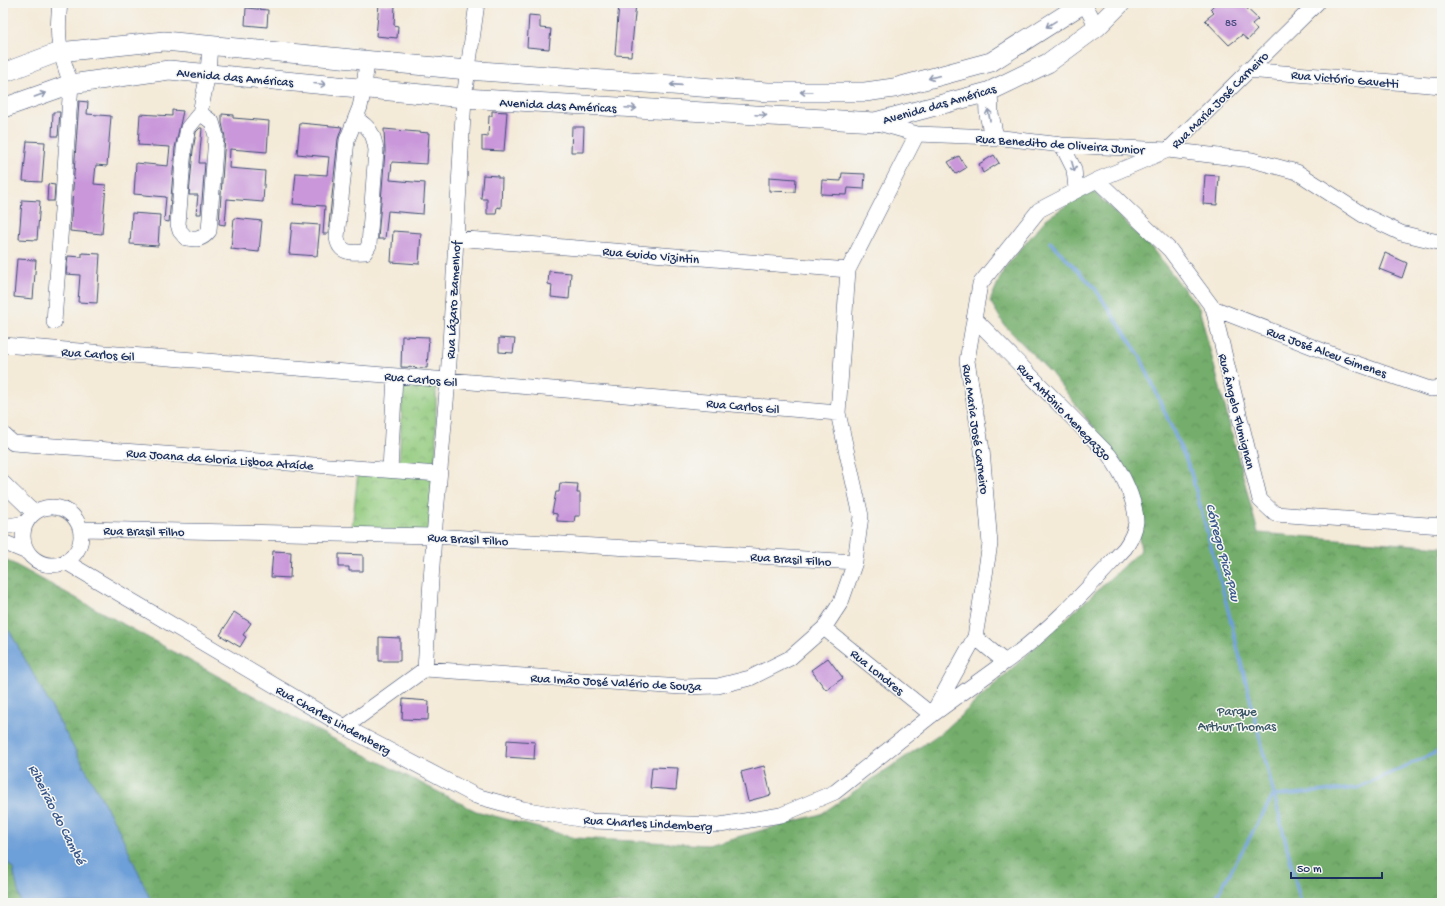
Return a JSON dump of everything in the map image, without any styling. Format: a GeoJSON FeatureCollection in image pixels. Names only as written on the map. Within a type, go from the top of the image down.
{"type":"FeatureCollection","features":[{"type":"Feature","properties":{"kind":"main road","name":"Avenida das Américas"},"geometry":{"type":"LineString","coordinates":[[3,73],[59,52],[164,41],[467,70],[768,92],[866,92],[894,88],[991,62],[1084,3]]}},
{"type":"Feature","properties":{"kind":"main road","name":"Avenida das Américas"},"geometry":{"type":"LineString","coordinates":[[3,108],[71,84],[169,70],[464,98],[875,122],[988,92],[1048,63],[1097,27],[1121,3]]}},
{"type":"Feature","properties":{"kind":"main road"},"geometry":{"type":"LineString","coordinates":[[988,92],[989,114],[994,137]]}},
{"type":"Feature","properties":{"kind":"street"},"geometry":{"type":"LineString","coordinates":[[54,322],[71,84],[59,52],[57,27],[60,3]]}},
{"type":"Feature","properties":{"kind":"street","name":"Rua Lázaro Zamenhof"},"geometry":{"type":"LineString","coordinates":[[426,669],[434,536],[448,380],[464,98],[477,3]]}},
{"type":"Feature","properties":{"kind":"street"},"geometry":{"type":"LineString","coordinates":[[1084,3],[1097,27]]}},
{"type":"Feature","properties":{"kind":"street","name":"Rua Maria José Carneiro"},"geometry":{"type":"LineString","coordinates":[[975,637],[990,544],[982,450],[967,360],[980,284],[1039,210],[1076,189],[1168,150],[1247,70],[1317,3]]}},
{"type":"Feature","properties":{"kind":"street"},"geometry":{"type":"LineString","coordinates":[[200,114],[212,122],[216,136],[209,231],[205,236],[197,240],[186,238],[180,231],[178,224],[184,149],[188,128],[200,114],[208,73],[210,45]]}},
{"type":"Feature","properties":{"kind":"street"},"geometry":{"type":"LineString","coordinates":[[356,119],[366,125],[374,136],[376,150],[369,246],[365,252],[351,253],[341,249],[338,244],[337,237],[346,140],[356,119],[364,88],[367,60]]}},
{"type":"Feature","properties":{"kind":"street","name":"Rua Victório Gavetti"},"geometry":{"type":"LineString","coordinates":[[1247,70],[1442,86]]}},
{"type":"Feature","properties":{"kind":"street","name":"Rua Benedito de Oliveira Junior"},"geometry":{"type":"LineString","coordinates":[[875,122],[917,134],[994,137],[1062,145],[1168,150],[1252,160],[1297,172],[1362,215],[1400,233],[1442,244]]}},
{"type":"Feature","properties":{"kind":"street","name":"Rua Imão José Valério de Souza"},"geometry":{"type":"LineString","coordinates":[[426,669],[680,687],[718,686],[750,678],[790,658],[824,628],[841,602],[854,562],[861,516],[838,414],[848,270],[917,134]]}},
{"type":"Feature","properties":{"kind":"street"},"geometry":{"type":"LineString","coordinates":[[1062,145],[1074,169],[1076,189]]}},
{"type":"Feature","properties":{"kind":"street","name":"Rua Ângelo Flumignan"},"geometry":{"type":"LineString","coordinates":[[1097,180],[1170,250],[1213,308],[1260,500],[1275,514],[1442,526]]}},
{"type":"Feature","properties":{"kind":"street","name":"Rua Guido Vizintin"},"geometry":{"type":"LineString","coordinates":[[455,238],[848,270]]}},
{"type":"Feature","properties":{"kind":"street","name":"Rua José Alceu Gimenes"},"geometry":{"type":"LineString","coordinates":[[1213,308],[1349,361],[1430,389],[1442,388]]}},
{"type":"Feature","properties":{"kind":"street","name":"Rua Antônio Menegazzo"},"geometry":{"type":"LineString","coordinates":[[932,715],[1029,645],[1073,605],[1125,548],[1131,538],[1136,523],[1131,498],[1119,469],[1109,455],[974,318]]}},
{"type":"Feature","properties":{"kind":"street","name":"Rua Carlos Gil"},"geometry":{"type":"LineString","coordinates":[[3,345],[448,380],[838,414]]}},
{"type":"Feature","properties":{"kind":"street"},"geometry":{"type":"LineString","coordinates":[[390,470],[395,376]]}},
{"type":"Feature","properties":{"kind":"street","name":"Rua Joana da Gloria Lisboa Ataíde"},"geometry":{"type":"LineString","coordinates":[[3,434],[13,443],[439,474]]}},
{"type":"Feature","properties":{"kind":"street"},"geometry":{"type":"LineString","coordinates":[[3,483],[30,518]]}},
{"type":"Feature","properties":{"kind":"street"},"geometry":{"type":"LineString","coordinates":[[3,527],[30,518],[47,507],[64,509],[72,514],[81,529],[79,548],[66,562],[58,565],[40,564],[27,552],[3,542]]}},
{"type":"Feature","properties":{"kind":"street"},"geometry":{"type":"LineString","coordinates":[[27,552],[23,544],[22,535],[30,518]]}},
{"type":"Feature","properties":{"kind":"street","name":"Rua Brasil Filho"},"geometry":{"type":"LineString","coordinates":[[81,529],[434,536],[854,562]]}},
{"type":"Feature","properties":{"kind":"street","name":"Rua Charles Lindemberg"},"geometry":{"type":"LineString","coordinates":[[66,562],[345,727],[476,796],[523,809],[590,821],[720,825],[781,815],[835,792],[932,715],[975,637]]}},
{"type":"Feature","properties":{"kind":"street","name":"Rua Londres"},"geometry":{"type":"LineString","coordinates":[[824,628],[932,715]]}},
{"type":"Feature","properties":{"kind":"street"},"geometry":{"type":"LineString","coordinates":[[975,637],[1005,662]]}},
{"type":"Feature","properties":{"kind":"street"},"geometry":{"type":"LineString","coordinates":[[345,727],[426,669]]}},
{"type":"Feature","properties":{"kind":"green space","name":"Parque Arthur Thomas"},"geometry":{"type":"Polygon","coordinates":[[[1091,189],[1150,246],[1199,308],[1258,533],[1442,547],[1442,903],[3,903],[3,558],[316,730],[476,811],[576,838],[708,845],[821,814],[945,730],[1141,550],[1128,472],[1052,374],[1005,326],[990,301],[1004,269],[1046,219],[1091,189]]]}},
{"type":"Feature","properties":{"kind":"green space"},"geometry":{"type":"Polygon","coordinates":[[[403,384],[436,385],[436,469],[399,465],[403,384]]]}},
{"type":"Feature","properties":{"kind":"green space"},"geometry":{"type":"Polygon","coordinates":[[[358,472],[433,477],[430,533],[352,528],[358,472]]]}},
{"type":"Feature","properties":{"kind":"water","name":"Ribeirão do Cambé"},"geometry":{"type":"Polygon","coordinates":[[[3,626],[10,632],[120,832],[152,903],[21,903],[13,869],[3,857],[3,626]]]}},
{"type":"Feature","properties":{"kind":"building"},"geometry":{"type":"Polygon","coordinates":[[[619,3],[636,3],[631,56],[615,55],[619,3]]]}},
{"type":"Feature","properties":{"kind":"building"},"geometry":{"type":"Polygon","coordinates":[[[1216,3],[1241,3],[1258,19],[1252,24],[1257,30],[1248,40],[1242,35],[1229,45],[1205,20],[1214,13],[1210,9],[1216,3]]]}},
{"type":"Feature","properties":{"kind":"building"},"geometry":{"type":"Polygon","coordinates":[[[379,4],[395,5],[394,25],[398,26],[397,38],[376,36],[379,4]]]}},
{"type":"Feature","properties":{"kind":"building"},"geometry":{"type":"Polygon","coordinates":[[[246,8],[268,10],[267,27],[245,25],[246,8]]]}},
{"type":"Feature","properties":{"kind":"building"},"geometry":{"type":"Polygon","coordinates":[[[529,15],[540,16],[540,28],[551,29],[549,49],[527,47],[529,15]]]}},
{"type":"Feature","properties":{"kind":"building"},"geometry":{"type":"Polygon","coordinates":[[[79,101],[88,102],[87,114],[111,116],[107,166],[96,165],[94,184],[106,185],[102,234],[70,231],[79,101]]]}},
{"type":"Feature","properties":{"kind":"building"},"geometry":{"type":"Polygon","coordinates":[[[172,110],[183,111],[175,148],[169,222],[164,221],[166,197],[134,194],[136,163],[168,166],[170,147],[138,145],[140,114],[172,116],[172,110]]]}},
{"type":"Feature","properties":{"kind":"building"},"geometry":{"type":"Polygon","coordinates":[[[492,111],[507,112],[504,151],[482,150],[482,136],[488,137],[489,116],[492,116],[492,111]]]}},
{"type":"Feature","properties":{"kind":"building"},"geometry":{"type":"Polygon","coordinates":[[[53,112],[60,112],[58,136],[52,136],[53,112]]]}},
{"type":"Feature","properties":{"kind":"building"},"geometry":{"type":"Polygon","coordinates":[[[222,114],[233,115],[233,118],[269,121],[267,152],[230,149],[229,168],[265,171],[263,202],[227,199],[225,225],[219,224],[225,137],[222,114]]]}},
{"type":"Feature","properties":{"kind":"building"},"geometry":{"type":"Polygon","coordinates":[[[300,123],[342,127],[338,139],[328,234],[323,234],[325,206],[293,204],[296,173],[327,175],[329,157],[297,154],[300,123]]]}},
{"type":"Feature","properties":{"kind":"building"},"geometry":{"type":"Polygon","coordinates":[[[572,127],[584,127],[583,152],[571,152],[572,127]]]}},
{"type":"Feature","properties":{"kind":"building"},"geometry":{"type":"Polygon","coordinates":[[[202,128],[199,163],[205,163],[201,214],[196,214],[198,195],[189,195],[193,150],[196,132],[202,128]]]}},
{"type":"Feature","properties":{"kind":"building"},"geometry":{"type":"Polygon","coordinates":[[[384,129],[429,133],[427,164],[392,162],[390,180],[425,183],[423,214],[388,211],[385,239],[378,239],[385,151],[384,129]]]}},
{"type":"Feature","properties":{"kind":"building"},"geometry":{"type":"Polygon","coordinates":[[[27,141],[45,142],[42,182],[23,181],[27,141]]]}},
{"type":"Feature","properties":{"kind":"building"},"geometry":{"type":"Polygon","coordinates":[[[994,155],[999,163],[983,173],[979,164],[994,155]]]}},
{"type":"Feature","properties":{"kind":"building"},"geometry":{"type":"Polygon","coordinates":[[[959,156],[966,168],[956,174],[948,162],[959,156]]]}},
{"type":"Feature","properties":{"kind":"building"},"geometry":{"type":"Polygon","coordinates":[[[842,173],[865,174],[864,189],[848,188],[847,195],[821,194],[822,180],[841,181],[842,173]]]}},
{"type":"Feature","properties":{"kind":"building"},"geometry":{"type":"Polygon","coordinates":[[[483,175],[498,176],[498,178],[502,178],[501,208],[497,207],[496,214],[487,214],[487,199],[481,199],[483,175]]]}},
{"type":"Feature","properties":{"kind":"building"},"geometry":{"type":"Polygon","coordinates":[[[1205,175],[1219,176],[1217,205],[1203,204],[1205,175]]]}},
{"type":"Feature","properties":{"kind":"building"},"geometry":{"type":"Polygon","coordinates":[[[769,177],[796,179],[795,192],[769,191],[769,177]]]}},
{"type":"Feature","properties":{"kind":"building"},"geometry":{"type":"Polygon","coordinates":[[[48,184],[55,185],[54,201],[47,201],[48,184]]]}},
{"type":"Feature","properties":{"kind":"building"},"geometry":{"type":"Polygon","coordinates":[[[22,200],[40,201],[37,240],[19,239],[22,200]]]}},
{"type":"Feature","properties":{"kind":"building"},"geometry":{"type":"Polygon","coordinates":[[[132,213],[160,215],[158,246],[130,244],[132,213]]]}},
{"type":"Feature","properties":{"kind":"building"},"geometry":{"type":"Polygon","coordinates":[[[234,218],[262,221],[259,252],[231,249],[234,218]]]}},
{"type":"Feature","properties":{"kind":"building"},"geometry":{"type":"Polygon","coordinates":[[[292,223],[320,225],[317,256],[289,254],[292,223]]]}},
{"type":"Feature","properties":{"kind":"building"},"geometry":{"type":"Polygon","coordinates":[[[393,231],[421,233],[419,264],[391,262],[393,231]]]}},
{"type":"Feature","properties":{"kind":"building"},"geometry":{"type":"Polygon","coordinates":[[[82,253],[100,254],[97,303],[78,302],[80,275],[66,274],[68,256],[82,257],[82,253]]]}},
{"type":"Feature","properties":{"kind":"building"},"geometry":{"type":"Polygon","coordinates":[[[1385,253],[1407,263],[1402,278],[1379,269],[1385,253]]]}},
{"type":"Feature","properties":{"kind":"building"},"geometry":{"type":"Polygon","coordinates":[[[17,259],[36,260],[33,299],[14,297],[17,259]]]}},
{"type":"Feature","properties":{"kind":"building"},"geometry":{"type":"Polygon","coordinates":[[[549,271],[571,273],[569,299],[551,297],[552,285],[548,284],[549,271]]]}},
{"type":"Feature","properties":{"kind":"building"},"geometry":{"type":"Polygon","coordinates":[[[402,336],[429,337],[427,368],[401,367],[402,336]]]}},
{"type":"Feature","properties":{"kind":"building"},"geometry":{"type":"Polygon","coordinates":[[[499,338],[515,339],[513,353],[499,352],[499,338]]]}},
{"type":"Feature","properties":{"kind":"building"},"geometry":{"type":"Polygon","coordinates":[[[560,483],[578,484],[577,493],[580,493],[580,516],[575,516],[574,522],[557,521],[557,514],[552,513],[556,492],[559,492],[560,483]]]}},
{"type":"Feature","properties":{"kind":"building"},"geometry":{"type":"Polygon","coordinates":[[[273,551],[291,552],[290,578],[271,577],[273,551]]]}},
{"type":"Feature","properties":{"kind":"building"},"geometry":{"type":"Polygon","coordinates":[[[339,554],[363,555],[363,571],[349,571],[349,567],[339,567],[339,554]]]}},
{"type":"Feature","properties":{"kind":"building"},"geometry":{"type":"Polygon","coordinates":[[[234,612],[251,623],[243,635],[246,637],[240,647],[220,635],[234,612]]]}},
{"type":"Feature","properties":{"kind":"building"},"geometry":{"type":"Polygon","coordinates":[[[379,637],[400,638],[400,661],[379,661],[379,637]]]}},
{"type":"Feature","properties":{"kind":"building"},"geometry":{"type":"Polygon","coordinates":[[[828,658],[843,678],[826,690],[811,670],[828,658]]]}},
{"type":"Feature","properties":{"kind":"building"},"geometry":{"type":"Polygon","coordinates":[[[403,699],[429,701],[428,720],[402,719],[403,699]]]}},
{"type":"Feature","properties":{"kind":"building"},"geometry":{"type":"Polygon","coordinates":[[[507,740],[535,742],[534,759],[506,757],[507,740]]]}},
{"type":"Feature","properties":{"kind":"building"},"geometry":{"type":"Polygon","coordinates":[[[764,766],[771,795],[748,801],[741,772],[764,766]]]}},
{"type":"Feature","properties":{"kind":"building"},"geometry":{"type":"Polygon","coordinates":[[[652,767],[678,768],[676,790],[650,788],[652,767]]]}},
{"type":"Feature","properties":{"kind":"waterway","name":"Córrego Pica-Pau"},"geometry":{"type":"LineString","coordinates":[[1050,242],[1094,287],[1140,356],[1190,469],[1224,594],[1301,903]]}},
{"type":"Feature","properties":{"kind":"waterway"},"geometry":{"type":"LineString","coordinates":[[1213,903],[1273,796],[1357,788],[1442,750]]}}]}
